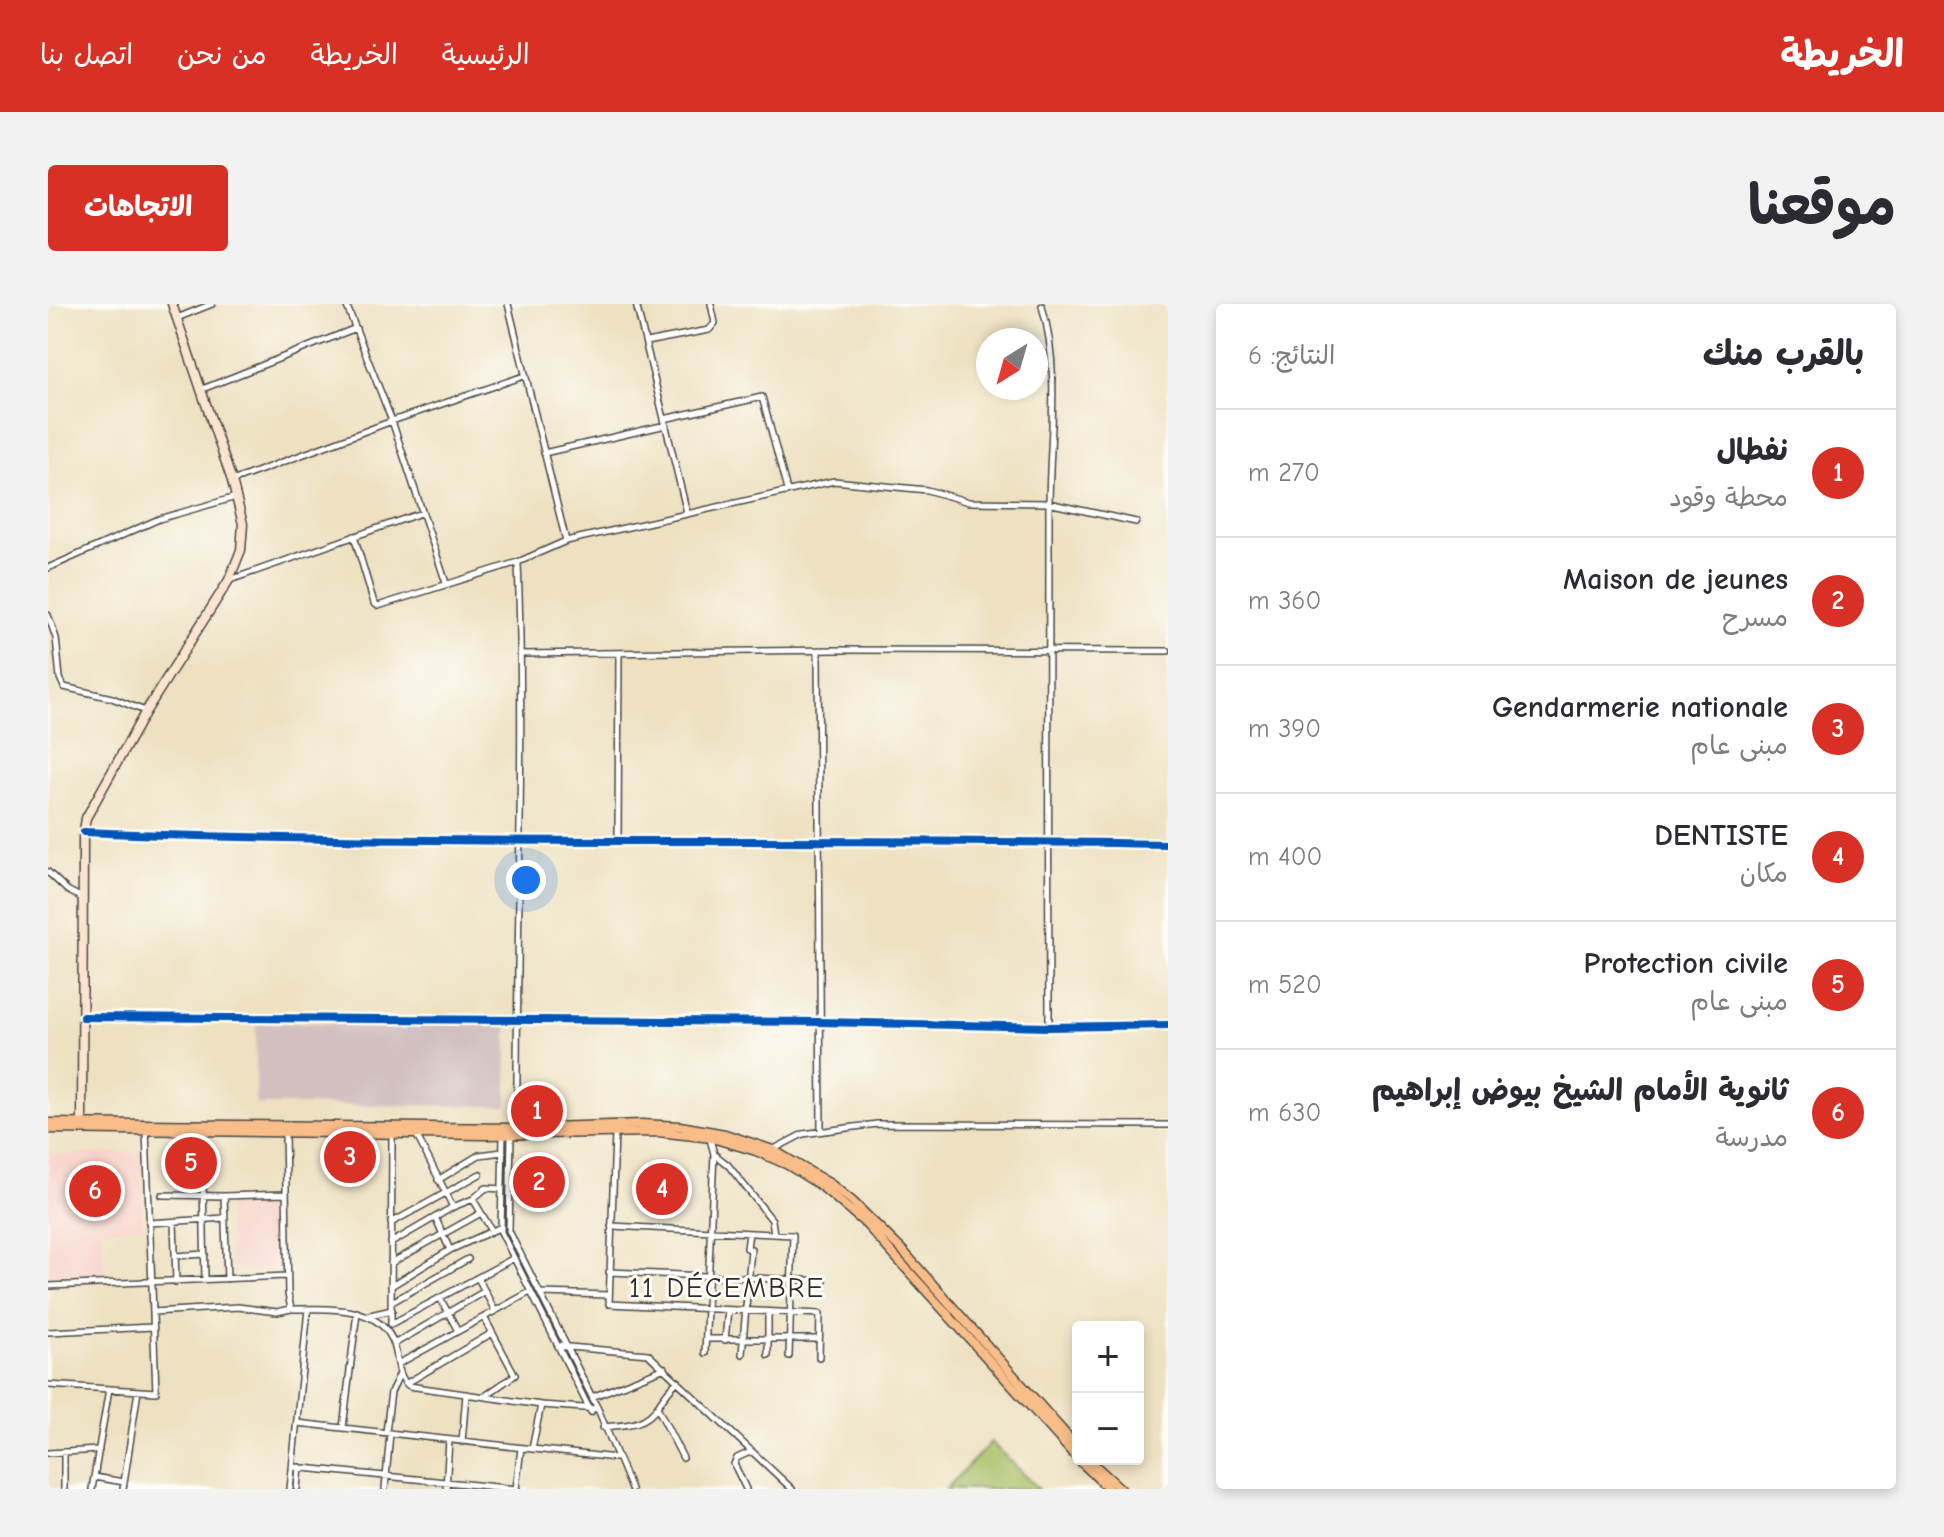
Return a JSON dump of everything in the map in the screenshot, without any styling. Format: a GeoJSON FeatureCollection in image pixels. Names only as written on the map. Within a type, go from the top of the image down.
{"type":"FeatureCollection","features":[{"type":"Feature","properties":{"kind":"main road"},"geometry":{"type":"LineString","coordinates":[[82,1126],[146,1131],[392,1134],[510,1132],[642,1124],[680,1126],[725,1134],[757,1148],[820,1185],[874,1226]]}},
{"type":"Feature","properties":{"kind":"main road"},"geometry":{"type":"LineString","coordinates":[[48,1126],[658,1132],[773,1150],[832,1185],[923,1278],[1072,1441]]}},
{"type":"Feature","properties":{"kind":"main road"},"geometry":{"type":"LineString","coordinates":[[923,1278],[1072,1452]]}},
{"type":"Feature","properties":{"kind":"main road"},"geometry":{"type":"LineString","coordinates":[[1084,1465],[1109,1489]]}},
{"type":"Feature","properties":{"kind":"main road"},"geometry":{"type":"LineString","coordinates":[[1095,1465],[1121,1489]]}},
{"type":"Feature","properties":{"kind":"street"},"geometry":{"type":"LineString","coordinates":[[82,1126],[86,818],[146,711],[229,580],[241,550],[243,524],[237,497],[172,304]]}},
{"type":"Feature","properties":{"kind":"street"},"geometry":{"type":"LineString","coordinates":[[177,318],[212,304]]}},
{"type":"Feature","properties":{"kind":"street"},"geometry":{"type":"LineString","coordinates":[[346,304],[392,421],[446,583]]}},
{"type":"Feature","properties":{"kind":"street"},"geometry":{"type":"LineString","coordinates":[[508,304],[566,541]]}},
{"type":"Feature","properties":{"kind":"street"},"geometry":{"type":"LineString","coordinates":[[636,304],[687,513]]}},
{"type":"Feature","properties":{"kind":"street"},"geometry":{"type":"LineString","coordinates":[[646,342],[709,330],[715,323],[711,304]]}},
{"type":"Feature","properties":{"kind":"street"},"geometry":{"type":"LineString","coordinates":[[1042,306],[1054,367],[1048,503],[1049,1027]]}},
{"type":"Feature","properties":{"kind":"street"},"geometry":{"type":"LineString","coordinates":[[200,390],[356,328]]}},
{"type":"Feature","properties":{"kind":"street"},"geometry":{"type":"LineString","coordinates":[[232,481],[524,376]]}},
{"type":"Feature","properties":{"kind":"street"},"geometry":{"type":"LineString","coordinates":[[544,453],[762,397],[787,490]]}},
{"type":"Feature","properties":{"kind":"street"},"geometry":{"type":"LineString","coordinates":[[354,536],[376,605],[518,562],[566,541],[834,481],[927,490],[969,502],[1048,503],[1136,522]]}},
{"type":"Feature","properties":{"kind":"street"},"geometry":{"type":"LineString","coordinates":[[48,568],[159,519],[237,497]]}},
{"type":"Feature","properties":{"kind":"street"},"geometry":{"type":"LineString","coordinates":[[229,580],[421,513]]}},
{"type":"Feature","properties":{"kind":"street"},"geometry":{"type":"LineString","coordinates":[[518,562],[522,654],[509,1231],[540,1293],[589,1410]]}},
{"type":"Feature","properties":{"kind":"street"},"geometry":{"type":"LineString","coordinates":[[48,615],[56,638],[60,678],[64,687],[112,698],[146,711]]}},
{"type":"Feature","properties":{"kind":"street"},"geometry":{"type":"LineString","coordinates":[[818,651],[821,1131]]}},
{"type":"Feature","properties":{"kind":"street"},"geometry":{"type":"LineString","coordinates":[[522,654],[1168,651]]}},
{"type":"Feature","properties":{"kind":"street"},"geometry":{"type":"LineString","coordinates":[[618,840],[619,653]]}},
{"type":"Feature","properties":{"kind":"street"},"geometry":{"type":"LineString","coordinates":[[84,832],[518,842],[821,840],[1168,844]]}},
{"type":"Feature","properties":{"kind":"street"},"geometry":{"type":"LineString","coordinates":[[48,872],[67,890],[83,898]]}},
{"type":"Feature","properties":{"kind":"street"},"geometry":{"type":"LineString","coordinates":[[83,1017],[819,1022],[1049,1027],[1168,1025]]}},
{"type":"Feature","properties":{"kind":"street"},"geometry":{"type":"LineString","coordinates":[[773,1150],[803,1134],[877,1124],[1168,1125]]}},
{"type":"Feature","properties":{"kind":"street"},"geometry":{"type":"LineString","coordinates":[[48,1385],[156,1392],[146,1131]]}},
{"type":"Feature","properties":{"kind":"street"},"geometry":{"type":"LineString","coordinates":[[202,1132],[205,1280]]}},
{"type":"Feature","properties":{"kind":"street"},"geometry":{"type":"LineString","coordinates":[[510,1132],[503,1152],[501,1232],[530,1292],[592,1397],[631,1489]]}},
{"type":"Feature","properties":{"kind":"street"},"geometry":{"type":"LineString","coordinates":[[285,1133],[287,1276],[291,1309]]}},
{"type":"Feature","properties":{"kind":"street"},"geometry":{"type":"LineString","coordinates":[[615,1133],[609,1304],[820,1314],[819,1357]]}},
{"type":"Feature","properties":{"kind":"street"},"geometry":{"type":"LineString","coordinates":[[389,1333],[392,1306],[392,1134]]}},
{"type":"Feature","properties":{"kind":"street"},"geometry":{"type":"LineString","coordinates":[[416,1134],[453,1207]]}},
{"type":"Feature","properties":{"kind":"street"},"geometry":{"type":"LineString","coordinates":[[705,1353],[714,1154],[710,1138]]}},
{"type":"Feature","properties":{"kind":"street"},"geometry":{"type":"LineString","coordinates":[[438,1180],[479,1155],[503,1152]]}},
{"type":"Feature","properties":{"kind":"street"},"geometry":{"type":"LineString","coordinates":[[714,1154],[728,1165],[772,1220],[774,1234]]}},
{"type":"Feature","properties":{"kind":"street"},"geometry":{"type":"LineString","coordinates":[[391,1223],[480,1174]]}},
{"type":"Feature","properties":{"kind":"street"},"geometry":{"type":"LineString","coordinates":[[391,1243],[453,1207],[473,1199],[486,1188],[502,1189]]}},
{"type":"Feature","properties":{"kind":"street"},"geometry":{"type":"LineString","coordinates":[[162,1195],[286,1194]]}},
{"type":"Feature","properties":{"kind":"street"},"geometry":{"type":"LineString","coordinates":[[224,1196],[227,1279]]}},
{"type":"Feature","properties":{"kind":"street"},"geometry":{"type":"LineString","coordinates":[[473,1199],[492,1231]]}},
{"type":"Feature","properties":{"kind":"street"},"geometry":{"type":"LineString","coordinates":[[391,1263],[481,1213]]}},
{"type":"Feature","properties":{"kind":"street"},"geometry":{"type":"LineString","coordinates":[[149,1223],[225,1218]]}},
{"type":"Feature","properties":{"kind":"street"},"geometry":{"type":"LineString","coordinates":[[436,1219],[450,1250]]}},
{"type":"Feature","properties":{"kind":"street"},"geometry":{"type":"LineString","coordinates":[[174,1222],[176,1282]]}},
{"type":"Feature","properties":{"kind":"street"},"geometry":{"type":"LineString","coordinates":[[611,1226],[793,1235],[789,1356]]}},
{"type":"Feature","properties":{"kind":"street"},"geometry":{"type":"LineString","coordinates":[[391,1286],[450,1250],[501,1227]]}},
{"type":"Feature","properties":{"kind":"street"},"geometry":{"type":"LineString","coordinates":[[742,1354],[751,1249],[747,1248],[749,1233]]}},
{"type":"Feature","properties":{"kind":"street"},"geometry":{"type":"LineString","coordinates":[[175,1256],[205,1254]]}},
{"type":"Feature","properties":{"kind":"street"},"geometry":{"type":"LineString","coordinates":[[391,1323],[514,1258]]}},
{"type":"Feature","properties":{"kind":"street"},"geometry":{"type":"LineString","coordinates":[[370,1315],[392,1306],[468,1259]]}},
{"type":"Feature","properties":{"kind":"street"},"geometry":{"type":"LineString","coordinates":[[609,1272],[824,1281]]}},
{"type":"Feature","properties":{"kind":"street"},"geometry":{"type":"LineString","coordinates":[[48,1286],[287,1276]]}},
{"type":"Feature","properties":{"kind":"street"},"geometry":{"type":"LineString","coordinates":[[478,1278],[495,1311]]}},
{"type":"Feature","properties":{"kind":"street"},"geometry":{"type":"LineString","coordinates":[[394,1344],[485,1291]]}},
{"type":"Feature","properties":{"kind":"street"},"geometry":{"type":"LineString","coordinates":[[398,1364],[530,1292]]}},
{"type":"Feature","properties":{"kind":"street"},"geometry":{"type":"LineString","coordinates":[[540,1293],[609,1295]]}},
{"type":"Feature","properties":{"kind":"street"},"geometry":{"type":"LineString","coordinates":[[440,1298],[458,1331]]}},
{"type":"Feature","properties":{"kind":"street"},"geometry":{"type":"LineString","coordinates":[[153,1312],[238,1307],[277,1312],[308,1309],[370,1315],[389,1333],[406,1384]]}},
{"type":"Feature","properties":{"kind":"street"},"geometry":{"type":"LineString","coordinates":[[297,1489],[297,1423],[308,1309]]}},
{"type":"Feature","properties":{"kind":"street"},"geometry":{"type":"LineString","coordinates":[[725,1340],[728,1310]]}},
{"type":"Feature","properties":{"kind":"street"},"geometry":{"type":"LineString","coordinates":[[343,1428],[357,1312]]}},
{"type":"Feature","properties":{"kind":"street"},"geometry":{"type":"LineString","coordinates":[[768,1312],[768,1355]]}},
{"type":"Feature","properties":{"kind":"street"},"geometry":{"type":"LineString","coordinates":[[484,1317],[515,1375],[485,1397]]}},
{"type":"Feature","properties":{"kind":"street"},"geometry":{"type":"LineString","coordinates":[[48,1332],[153,1327]]}},
{"type":"Feature","properties":{"kind":"street"},"geometry":{"type":"LineString","coordinates":[[406,1384],[492,1333]]}},
{"type":"Feature","properties":{"kind":"street"},"geometry":{"type":"LineString","coordinates":[[706,1339],[819,1339]]}},
{"type":"Feature","properties":{"kind":"street"},"geometry":{"type":"LineString","coordinates":[[563,1347],[648,1354],[792,1489]]}},
{"type":"Feature","properties":{"kind":"street"},"geometry":{"type":"LineString","coordinates":[[592,1397],[665,1368]]}},
{"type":"Feature","properties":{"kind":"street"},"geometry":{"type":"LineString","coordinates":[[385,1489],[391,1392],[400,1372]]}},
{"type":"Feature","properties":{"kind":"street"},"geometry":{"type":"LineString","coordinates":[[603,1427],[633,1425],[651,1415],[668,1389],[678,1381]]}},
{"type":"Feature","properties":{"kind":"street"},"geometry":{"type":"LineString","coordinates":[[406,1384],[598,1413]]}},
{"type":"Feature","properties":{"kind":"street"},"geometry":{"type":"LineString","coordinates":[[92,1489],[109,1389]]}},
{"type":"Feature","properties":{"kind":"street"},"geometry":{"type":"LineString","coordinates":[[94,1477],[123,1486],[138,1391]]}},
{"type":"Feature","properties":{"kind":"street"},"geometry":{"type":"LineString","coordinates":[[462,1442],[466,1394]]}},
{"type":"Feature","properties":{"kind":"street"},"geometry":{"type":"LineString","coordinates":[[532,1449],[541,1405]]}},
{"type":"Feature","properties":{"kind":"street"},"geometry":{"type":"LineString","coordinates":[[657,1407],[683,1458]]}},
{"type":"Feature","properties":{"kind":"street"},"geometry":{"type":"LineString","coordinates":[[297,1423],[617,1458]]}},
{"type":"Feature","properties":{"kind":"street"},"geometry":{"type":"LineString","coordinates":[[446,1485],[449,1440]]}},
{"type":"Feature","properties":{"kind":"street"},"geometry":{"type":"LineString","coordinates":[[296,1467],[446,1485],[517,1489],[521,1448]]}},
{"type":"Feature","properties":{"kind":"street"},"geometry":{"type":"LineString","coordinates":[[48,1453],[99,1450]]}},
{"type":"Feature","properties":{"kind":"street"},"geometry":{"type":"LineString","coordinates":[[746,1489],[734,1460],[752,1451]]}},
{"type":"Feature","properties":{"kind":"street"},"geometry":{"type":"LineString","coordinates":[[64,1452],[64,1489]]}},
{"type":"Feature","properties":{"kind":"street"},"geometry":{"type":"LineString","coordinates":[[290,1489],[296,1467]]}},
{"type":"Feature","properties":{"kind":"shaded area"},"geometry":{"type":"Polygon","coordinates":[[[256,1023],[507,1023],[507,1106],[256,1105],[256,1023]]]}},
{"type":"Feature","properties":{"kind":"shaded area"},"geometry":{"type":"Polygon","coordinates":[[[141,1152],[143,1227],[101,1230],[106,1281],[48,1284],[48,1155],[141,1152]]]}},
{"type":"Feature","properties":{"kind":"shaded area"},"geometry":{"type":"Polygon","coordinates":[[[228,1200],[275,1200],[276,1268],[229,1268],[228,1200]]]}},
{"type":"Feature","properties":{"kind":"green space"},"geometry":{"type":"Polygon","coordinates":[[[991,1442],[1039,1489],[946,1489],[991,1442]]]}},
{"type":"Feature","properties":{"kind":"cycle path"},"geometry":{"type":"LineString","coordinates":[[84,832],[490,841],[1168,844]]}},
{"type":"Feature","properties":{"kind":"cycle path"},"geometry":{"type":"LineString","coordinates":[[83,1017],[819,1022],[1049,1027],[1168,1025]]}},
{"type":"Feature","properties":{"kind":"place","name":"نفطال"},"geometry":{"type":"Point","coordinates":[537,1111]}},
{"type":"Feature","properties":{"kind":"place","name":"Gendarmerie nationale"},"geometry":{"type":"Point","coordinates":[350,1157]}},
{"type":"Feature","properties":{"kind":"place","name":"Protection civile"},"geometry":{"type":"Point","coordinates":[191,1163]}},
{"type":"Feature","properties":{"kind":"place","name":"Maison de jeunes"},"geometry":{"type":"Point","coordinates":[539,1182]}},
{"type":"Feature","properties":{"kind":"place","name":"DENTISTE"},"geometry":{"type":"Point","coordinates":[662,1189]}},
{"type":"Feature","properties":{"kind":"place","name":"ثانوية الأمام الشيخ بيوض إبراهيم"},"geometry":{"type":"Point","coordinates":[95,1191]}},
{"type":"Feature","properties":{"kind":"district","name":"11 DÉCEMBRE"},"geometry":{"type":"Point","coordinates":[727,1287]}}]}
